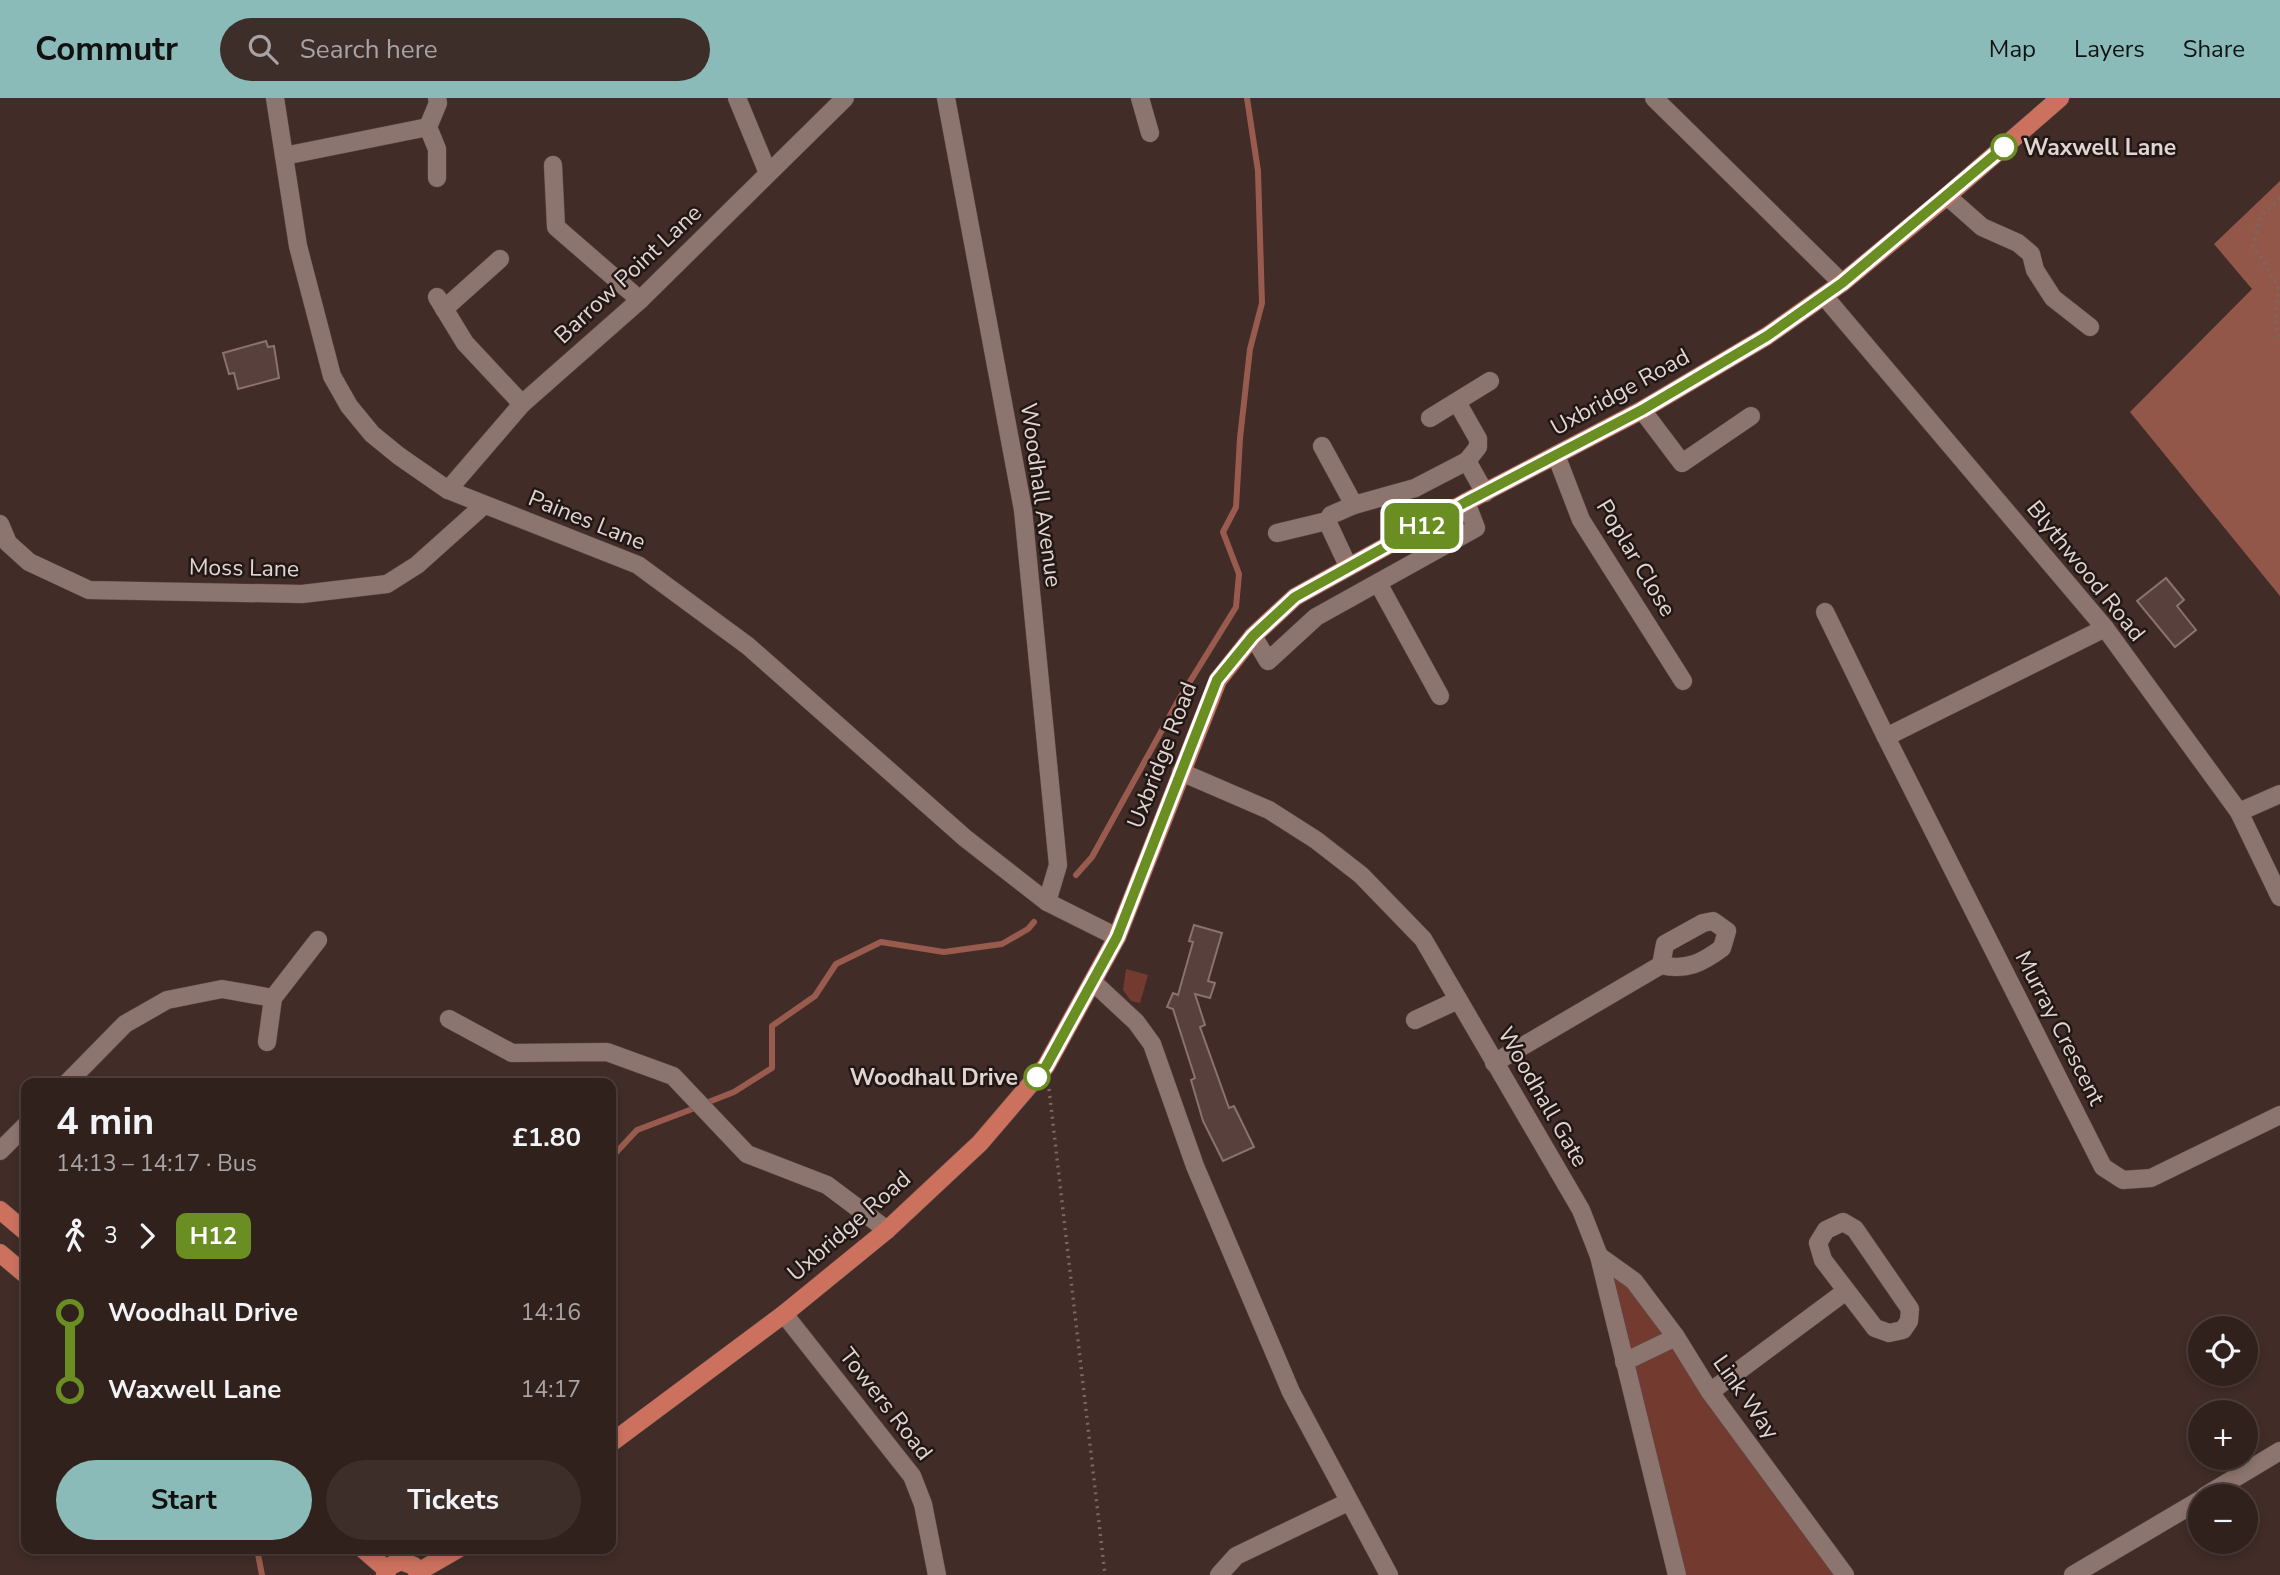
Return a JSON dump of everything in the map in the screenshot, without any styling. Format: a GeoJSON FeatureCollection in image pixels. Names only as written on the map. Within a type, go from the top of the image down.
{"type":"FeatureCollection","features":[{"type":"Feature","properties":{"kind":"main road","name":"Uxbridge Road"},"geometry":{"type":"LineString","coordinates":[[616,1439],[784,1314],[887,1230],[980,1143],[1046,1066],[1117,937],[1217,680],[1253,636],[1295,597],[1348,566],[1642,410],[1767,336],[1842,283],[2060,98]]}},
{"type":"Feature","properties":{"kind":"main road"},"geometry":{"type":"LineString","coordinates":[[0,1210],[21,1228]]}},
{"type":"Feature","properties":{"kind":"main road"},"geometry":{"type":"LineString","coordinates":[[0,1253],[21,1271]]}},
{"type":"Feature","properties":{"kind":"main road"},"geometry":{"type":"LineString","coordinates":[[373,1554],[392,1564],[414,1566],[419,1574],[450,1554]]}},
{"type":"Feature","properties":{"kind":"street","name":"Paines Lane"},"geometry":{"type":"LineString","coordinates":[[275,98],[298,246],[331,376],[349,406],[372,433],[399,456],[448,489],[638,565],[748,646],[962,836],[1047,902],[1117,937]]}},
{"type":"Feature","properties":{"kind":"street"},"geometry":{"type":"LineString","coordinates":[[437,98],[438,103],[428,127],[437,149],[437,178]]}},
{"type":"Feature","properties":{"kind":"street"},"geometry":{"type":"LineString","coordinates":[[737,98],[768,173]]}},
{"type":"Feature","properties":{"kind":"street","name":"Barrow Point Lane"},"geometry":{"type":"LineString","coordinates":[[448,489],[522,404],[640,300],[845,98]]}},
{"type":"Feature","properties":{"kind":"street","name":"Woodhall Avenue"},"geometry":{"type":"LineString","coordinates":[[946,98],[1023,510],[1058,865],[1047,902]]}},
{"type":"Feature","properties":{"kind":"street"},"geometry":{"type":"LineString","coordinates":[[1140,98],[1150,133]]}},
{"type":"Feature","properties":{"kind":"street"},"geometry":{"type":"LineString","coordinates":[[1654,98],[1842,283]]}},
{"type":"Feature","properties":{"kind":"street"},"geometry":{"type":"LineString","coordinates":[[284,156],[428,127]]}},
{"type":"Feature","properties":{"kind":"street"},"geometry":{"type":"LineString","coordinates":[[553,165],[556,227],[640,300]]}},
{"type":"Feature","properties":{"kind":"street"},"geometry":{"type":"LineString","coordinates":[[1947,196],[1982,227],[2018,243],[2031,254],[2035,270],[2053,298],[2090,327]]}},
{"type":"Feature","properties":{"kind":"street"},"geometry":{"type":"LineString","coordinates":[[500,259],[441,303],[465,343],[522,404]]}},
{"type":"Feature","properties":{"kind":"street","name":"Blythwood Road"},"geometry":{"type":"LineString","coordinates":[[1824,296],[2105,628],[2239,812],[2280,897]]}},
{"type":"Feature","properties":{"kind":"street"},"geometry":{"type":"LineString","coordinates":[[1430,418],[1490,381]]}},
{"type":"Feature","properties":{"kind":"street"},"geometry":{"type":"LineString","coordinates":[[1277,533],[1327,521],[1331,515],[1354,505],[1415,488],[1467,461],[1478,447],[1478,439],[1457,402]]}},
{"type":"Feature","properties":{"kind":"street"},"geometry":{"type":"LineString","coordinates":[[1642,410],[1682,463],[1751,416]]}},
{"type":"Feature","properties":{"kind":"street"},"geometry":{"type":"LineString","coordinates":[[1322,446],[1354,505]]}},
{"type":"Feature","properties":{"kind":"street","name":"Poplar Close"},"geometry":{"type":"LineString","coordinates":[[1556,455],[1581,520],[1683,681]]}},
{"type":"Feature","properties":{"kind":"street"},"geometry":{"type":"LineString","coordinates":[[1467,461],[1485,493]]}},
{"type":"Feature","properties":{"kind":"street"},"geometry":{"type":"LineString","coordinates":[[1253,636],[1269,662],[1317,617],[1476,528],[1466,502]]}},
{"type":"Feature","properties":{"kind":"street","name":"Moss Lane"},"geometry":{"type":"LineString","coordinates":[[0,524],[8,544],[29,562],[89,590],[302,594],[387,584],[417,565],[484,505]]}},
{"type":"Feature","properties":{"kind":"street"},"geometry":{"type":"LineString","coordinates":[[1327,521],[1348,566]]}},
{"type":"Feature","properties":{"kind":"street"},"geometry":{"type":"LineString","coordinates":[[1378,583],[1440,696]]}},
{"type":"Feature","properties":{"kind":"street","name":"Murray Crescent"},"geometry":{"type":"LineString","coordinates":[[1825,612],[2103,1167],[2123,1180],[2151,1178],[2280,1115]]}},
{"type":"Feature","properties":{"kind":"street"},"geometry":{"type":"LineString","coordinates":[[1886,737],[2105,628]]}},
{"type":"Feature","properties":{"kind":"street","name":"Woodhall Gate"},"geometry":{"type":"LineString","coordinates":[[1181,772],[1269,810],[1316,839],[1361,875],[1423,939],[1581,1210],[1599,1256],[1677,1575]]}},
{"type":"Feature","properties":{"kind":"street"},"geometry":{"type":"LineString","coordinates":[[2239,812],[2280,794]]}},
{"type":"Feature","properties":{"kind":"street"},"geometry":{"type":"LineString","coordinates":[[268,1042],[273,999],[318,940]]}},
{"type":"Feature","properties":{"kind":"street"},"geometry":{"type":"LineString","coordinates":[[1494,1063],[1661,965]]}},
{"type":"Feature","properties":{"kind":"street"},"geometry":{"type":"LineString","coordinates":[[1093,982],[1136,1022],[1152,1044],[1195,1166],[1291,1392],[1389,1575]]}},
{"type":"Feature","properties":{"kind":"street"},"geometry":{"type":"LineString","coordinates":[[72,1078],[125,1024],[167,1000],[222,989],[273,999]]}},
{"type":"Feature","properties":{"kind":"street"},"geometry":{"type":"LineString","coordinates":[[1415,1020],[1458,1000]]}},
{"type":"Feature","properties":{"kind":"street"},"geometry":{"type":"LineString","coordinates":[[449,1019],[513,1053],[607,1052],[673,1076],[747,1154],[827,1185],[887,1230]]}},
{"type":"Feature","properties":{"kind":"street"},"geometry":{"type":"LineString","coordinates":[[0,1151],[21,1130]]}},
{"type":"Feature","properties":{"kind":"street"},"geometry":{"type":"LineString","coordinates":[[1843,1222],[1855,1229],[1910,1309],[1909,1321],[1903,1330],[1889,1333],[1875,1328],[1846,1291],[1824,1260],[1818,1243],[1826,1230],[1843,1222]]}},
{"type":"Feature","properties":{"kind":"street","name":"Link Way"},"geometry":{"type":"LineString","coordinates":[[1599,1256],[1633,1282],[1676,1337],[1710,1392],[1845,1575]]}},
{"type":"Feature","properties":{"kind":"street"},"geometry":{"type":"LineString","coordinates":[[1710,1392],[1846,1291]]}},
{"type":"Feature","properties":{"kind":"street","name":"Towers Road"},"geometry":{"type":"LineString","coordinates":[[784,1314],[912,1476],[923,1504],[937,1575]]}},
{"type":"Feature","properties":{"kind":"street"},"geometry":{"type":"LineString","coordinates":[[1624,1362],[1676,1337]]}},
{"type":"Feature","properties":{"kind":"street"},"geometry":{"type":"LineString","coordinates":[[2225,1484],[2280,1451]]}},
{"type":"Feature","properties":{"kind":"street"},"geometry":{"type":"LineString","coordinates":[[1219,1575],[1236,1556],[1348,1502]]}},
{"type":"Feature","properties":{"kind":"street"},"geometry":{"type":"LineString","coordinates":[[2073,1575],[2188,1507]]}},
{"type":"Feature","properties":{"kind":"path"},"geometry":{"type":"LineString","coordinates":[[2280,198],[2261,216],[2253,246],[2279,286],[2276,328],[2280,338]]}},
{"type":"Feature","properties":{"kind":"path"},"geometry":{"type":"LineString","coordinates":[[1046,1066],[1105,1575]]}},
{"type":"Feature","properties":{"kind":"shaded area"},"geometry":{"type":"Polygon","coordinates":[[[2280,181],[2280,596],[2130,412],[2252,289],[2214,244],[2280,181]]]}},
{"type":"Feature","properties":{"kind":"shaded area"},"geometry":{"type":"Polygon","coordinates":[[[1126,969],[1148,975],[1140,1003],[1131,1001],[1123,990],[1126,969]]]}},
{"type":"Feature","properties":{"kind":"shaded area"},"geometry":{"type":"Polygon","coordinates":[[[1599,1257],[1634,1281],[1845,1575],[1677,1575],[1599,1257]]]}},
{"type":"Feature","properties":{"kind":"building"},"geometry":{"type":"Polygon","coordinates":[[[266,341],[268,347],[274,346],[279,378],[238,389],[234,373],[229,374],[223,353],[266,341]]]}},
{"type":"Feature","properties":{"kind":"building"},"geometry":{"type":"Polygon","coordinates":[[[2166,578],[2184,600],[2177,606],[2196,630],[2175,647],[2137,601],[2166,578]]]}},
{"type":"Feature","properties":{"kind":"building"},"geometry":{"type":"Polygon","coordinates":[[[1194,925],[1222,933],[1208,981],[1215,983],[1210,998],[1195,994],[1205,1025],[1200,1027],[1229,1108],[1234,1106],[1254,1147],[1223,1161],[1203,1121],[1191,1080],[1195,1078],[1173,1009],[1167,1007],[1173,993],[1178,995],[1193,942],[1189,941],[1194,925]]]}},
{"type":"Feature","properties":{"kind":"waterway"},"geometry":{"type":"LineString","coordinates":[[1076,875],[1092,857],[1178,701],[1236,607],[1239,574],[1223,532],[1236,507],[1240,438],[1250,349],[1262,303],[1258,171],[1247,98]]}},
{"type":"Feature","properties":{"kind":"waterway"},"geometry":{"type":"LineString","coordinates":[[706,1103],[734,1092],[772,1068],[772,1026],[815,996],[836,964],[881,942],[944,952],[1002,944],[1028,929],[1034,922]]}},
{"type":"Feature","properties":{"kind":"waterway"},"geometry":{"type":"LineString","coordinates":[[616,1153],[637,1130],[695,1108]]}},
{"type":"Feature","properties":{"kind":"waterway"},"geometry":{"type":"LineString","coordinates":[[258,1554],[262,1575]]}},
{"type":"Feature","properties":{"kind":"bus line","name":"H12"},"geometry":{"type":"LineString","coordinates":[[1037,1077],[1046,1066],[1117,937],[1217,680],[1253,636],[1295,597],[1348,566],[1642,410],[1767,336],[1842,283],[2004,147]]}},
{"type":"Feature","properties":{"kind":"place","name":"Waxwell Lane"},"geometry":{"type":"Point","coordinates":[2004,147]}},
{"type":"Feature","properties":{"kind":"place","name":"Woodhall Drive"},"geometry":{"type":"Point","coordinates":[1037,1077]}}]}
